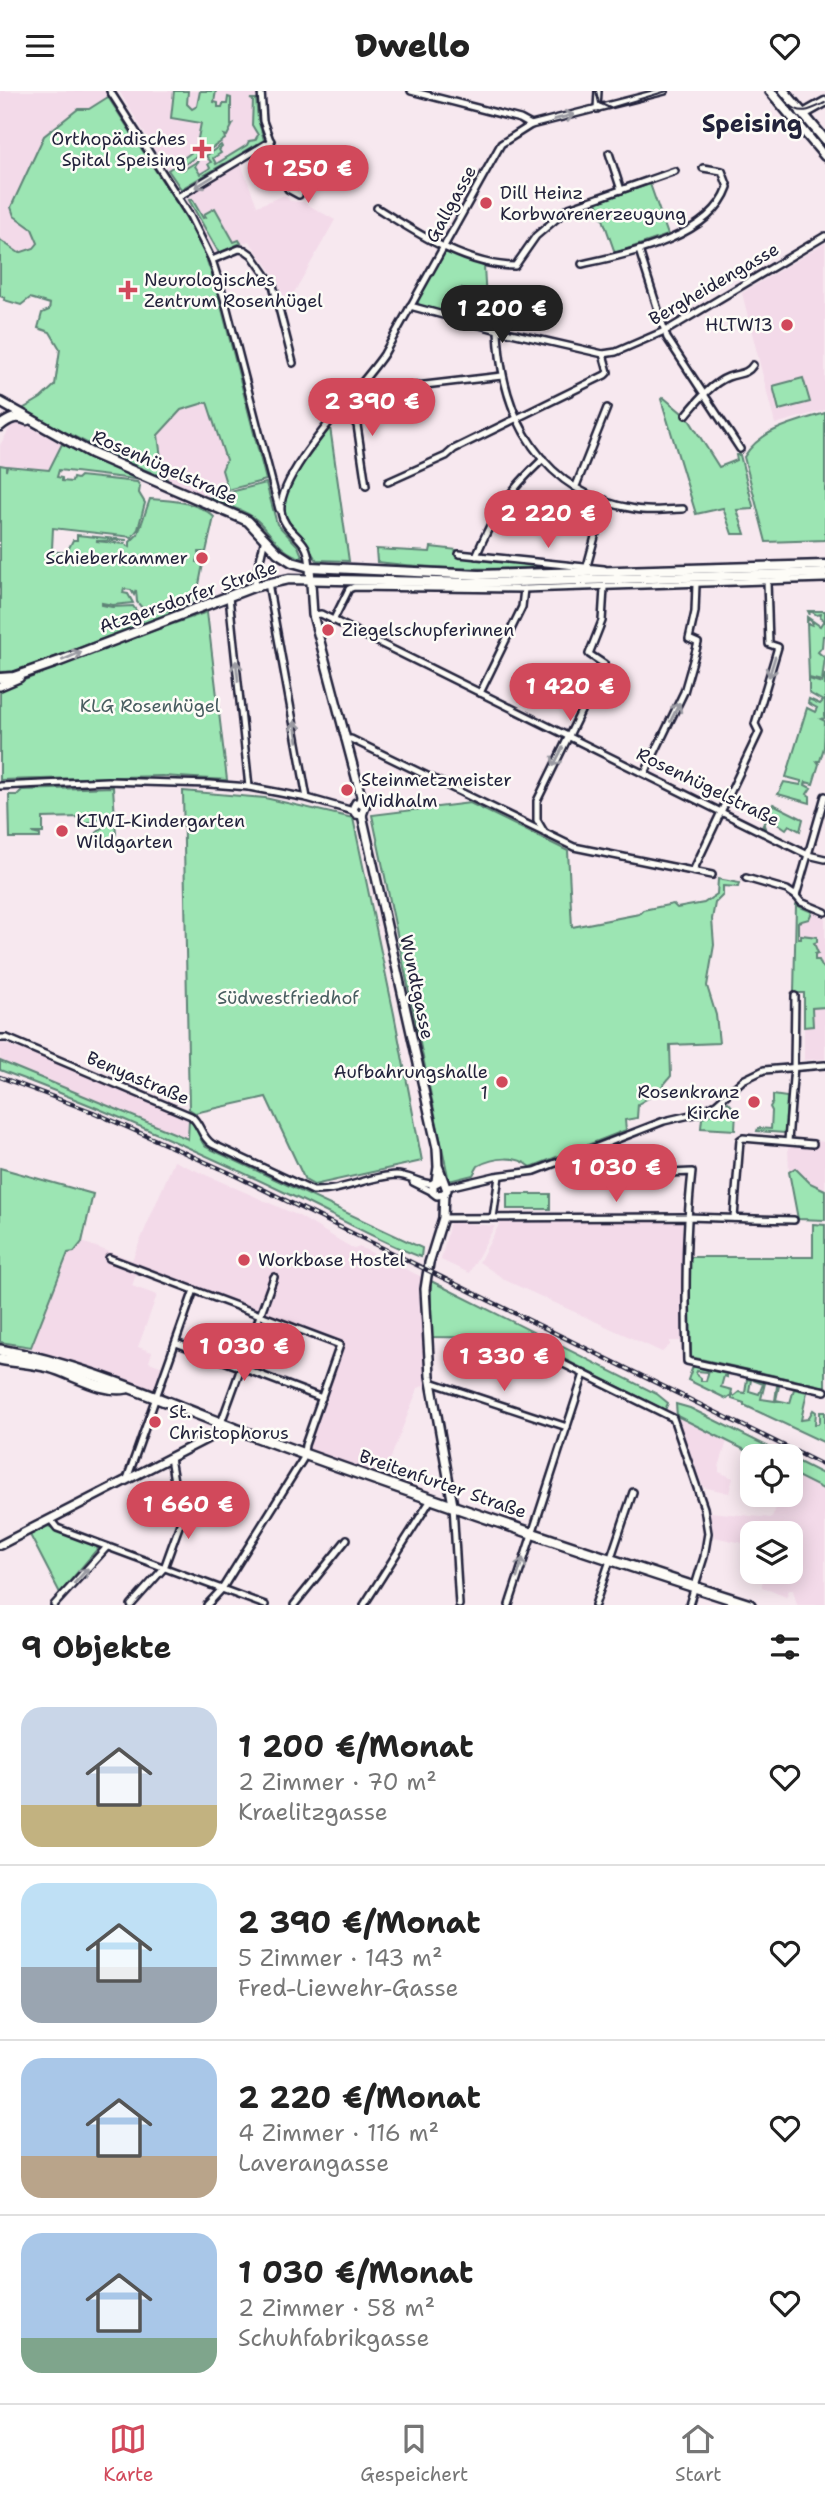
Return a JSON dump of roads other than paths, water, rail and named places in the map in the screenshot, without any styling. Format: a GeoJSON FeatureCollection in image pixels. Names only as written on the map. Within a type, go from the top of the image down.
{"type":"FeatureCollection","features":[{"type":"Feature","properties":{"kind":"main road"},"geometry":{"type":"LineString","coordinates":[[771,91],[825,156]]}},
{"type":"Feature","properties":{"kind":"main road"},"geometry":{"type":"LineString","coordinates":[[784,91],[825,140]]}},
{"type":"Feature","properties":{"kind":"main road"},"geometry":{"type":"LineString","coordinates":[[795,120],[825,102]]}},
{"type":"Feature","properties":{"kind":"main road","name":"Rosenhügelstraße"},"geometry":{"type":"LineString","coordinates":[[0,402],[57,435],[116,464],[239,516],[254,526],[283,556],[310,567]]}},
{"type":"Feature","properties":{"kind":"main road"},"geometry":{"type":"LineString","coordinates":[[0,408],[0,425]]}},
{"type":"Feature","properties":{"kind":"main road"},"geometry":{"type":"LineString","coordinates":[[0,425],[11,419],[21,418],[57,435]]}},
{"type":"Feature","properties":{"kind":"main road"},"geometry":{"type":"LineString","coordinates":[[310,567],[479,575],[825,565]]}},
{"type":"Feature","properties":{"kind":"main road","name":"Atzgersdorfer Straße"},"geometry":{"type":"LineString","coordinates":[[0,678],[7,679],[29,672],[268,583],[311,578],[481,583],[825,573]]}},
{"type":"Feature","properties":{"kind":"main road","name":"Breitenfurter Straße"},"geometry":{"type":"LineString","coordinates":[[0,1350],[53,1361],[432,1498],[750,1605]]}},
{"type":"Feature","properties":{"kind":"main road","name":"Breitenfurter Straße"},"geometry":{"type":"LineString","coordinates":[[0,1359],[51,1368],[118,1390],[127,1388]]}},
{"type":"Feature","properties":{"kind":"street"},"geometry":{"type":"LineString","coordinates":[[110,91],[178,197],[212,260],[281,515],[287,527],[305,546],[310,567],[313,615],[361,796],[360,803]]}},
{"type":"Feature","properties":{"kind":"street"},"geometry":{"type":"LineString","coordinates":[[261,91],[262,116],[287,181]]}},
{"type":"Feature","properties":{"kind":"street"},"geometry":{"type":"LineString","coordinates":[[411,91],[520,119],[531,125]]}},
{"type":"Feature","properties":{"kind":"street"},"geometry":{"type":"LineString","coordinates":[[597,109],[598,91]]}},
{"type":"Feature","properties":{"kind":"street","name":"Gallgasse"},"geometry":{"type":"LineString","coordinates":[[281,515],[281,500],[285,488],[324,426],[375,367],[501,144],[531,125],[665,91]]}},
{"type":"Feature","properties":{"kind":"street"},"geometry":{"type":"LineString","coordinates":[[178,197],[271,141]]}},
{"type":"Feature","properties":{"kind":"street"},"geometry":{"type":"LineString","coordinates":[[609,153],[621,190]]}},
{"type":"Feature","properties":{"kind":"street"},"geometry":{"type":"LineString","coordinates":[[582,264],[639,250],[683,233],[720,203],[728,187],[722,171],[704,168]]}},
{"type":"Feature","properties":{"kind":"street"},"geometry":{"type":"LineString","coordinates":[[377,208],[444,246],[488,264],[515,266],[536,236],[569,208],[675,171]]}},
{"type":"Feature","properties":{"kind":"street","name":"Bergheidengasse"},"geometry":{"type":"LineString","coordinates":[[603,354],[616,352],[663,332],[825,236]]}},
{"type":"Feature","properties":{"kind":"street"},"geometry":{"type":"LineString","coordinates":[[212,260],[238,250],[245,250],[252,255],[273,285],[293,363]]}},
{"type":"Feature","properties":{"kind":"street"},"geometry":{"type":"LineString","coordinates":[[639,250],[663,332],[740,449]]}},
{"type":"Feature","properties":{"kind":"street"},"geometry":{"type":"LineString","coordinates":[[388,482],[420,469],[605,376],[608,372],[603,354],[410,306]]}},
{"type":"Feature","properties":{"kind":"street"},"geometry":{"type":"LineString","coordinates":[[498,330],[502,376],[517,419],[543,459],[576,487],[605,500],[636,509],[683,509]]}},
{"type":"Feature","properties":{"kind":"street"},"geometry":{"type":"LineString","coordinates":[[686,415],[704,395],[726,378],[748,372],[753,365]]}},
{"type":"Feature","properties":{"kind":"street"},"geometry":{"type":"LineString","coordinates":[[416,386],[502,376]]}},
{"type":"Feature","properties":{"kind":"street"},"geometry":{"type":"LineString","coordinates":[[342,408],[357,425],[366,486]]}},
{"type":"Feature","properties":{"kind":"street"},"geometry":{"type":"LineString","coordinates":[[576,487],[607,408]]}},
{"type":"Feature","properties":{"kind":"street"},"geometry":{"type":"LineString","coordinates":[[477,556],[490,523],[507,495],[543,459]]}},
{"type":"Feature","properties":{"kind":"street"},"geometry":{"type":"LineString","coordinates":[[274,493],[285,488]]}},
{"type":"Feature","properties":{"kind":"street"},"geometry":{"type":"LineString","coordinates":[[587,566],[605,500]]}},
{"type":"Feature","properties":{"kind":"street"},"geometry":{"type":"LineString","coordinates":[[253,587],[265,538]]}},
{"type":"Feature","properties":{"kind":"street"},"geometry":{"type":"LineString","coordinates":[[459,554],[587,566],[606,569],[609,572]]}},
{"type":"Feature","properties":{"kind":"street"},"geometry":{"type":"LineString","coordinates":[[333,621],[349,589],[354,587],[604,588],[825,579]]}},
{"type":"Feature","properties":{"kind":"street"},"geometry":{"type":"LineString","coordinates":[[693,871],[759,732],[755,724],[778,647],[769,644],[767,581]]}},
{"type":"Feature","properties":{"kind":"street"},"geometry":{"type":"LineString","coordinates":[[268,583],[307,798]]}},
{"type":"Feature","properties":{"kind":"street"},"geometry":{"type":"LineString","coordinates":[[645,773],[684,692],[698,643],[689,639],[695,613],[696,584]]}},
{"type":"Feature","properties":{"kind":"street"},"geometry":{"type":"LineString","coordinates":[[544,832],[537,820],[537,801],[604,664],[589,654],[602,621],[604,588]]}},
{"type":"Feature","properties":{"kind":"street"},"geometry":{"type":"LineString","coordinates":[[480,693],[522,607],[524,589]]}},
{"type":"Feature","properties":{"kind":"street"},"geometry":{"type":"LineString","coordinates":[[229,597],[249,787]]}},
{"type":"Feature","properties":{"kind":"street","name":"Rosenhügelstraße"},"geometry":{"type":"LineString","coordinates":[[313,615],[321,614],[808,855],[825,859]]}},
{"type":"Feature","properties":{"kind":"street","name":"Atzgersdorfer Straße"},"geometry":{"type":"LineString","coordinates":[[0,686],[29,672]]}},
{"type":"Feature","properties":{"kind":"street"},"geometry":{"type":"LineString","coordinates":[[345,739],[351,739],[574,847],[712,875]]}},
{"type":"Feature","properties":{"kind":"street"},"geometry":{"type":"LineString","coordinates":[[0,786],[107,781],[249,787],[307,798],[362,815],[366,809],[360,803]]}},
{"type":"Feature","properties":{"kind":"street"},"geometry":{"type":"LineString","coordinates":[[796,896],[825,796]]}},
{"type":"Feature","properties":{"kind":"street"},"geometry":{"type":"LineString","coordinates":[[353,811],[354,804],[360,803]]}},
{"type":"Feature","properties":{"kind":"street","name":"Wundtgasse"},"geometry":{"type":"LineString","coordinates":[[362,815],[437,1148],[443,1218],[426,1275],[431,1382],[453,1505]]}},
{"type":"Feature","properties":{"kind":"street"},"geometry":{"type":"LineString","coordinates":[[746,878],[787,890],[800,902],[825,912]]}},
{"type":"Feature","properties":{"kind":"street"},"geometry":{"type":"LineString","coordinates":[[788,1142],[794,1066],[795,996]]}},
{"type":"Feature","properties":{"kind":"street","name":"Benyastraße"},"geometry":{"type":"LineString","coordinates":[[0,1038],[7,1038],[42,1052],[191,1116],[196,1120],[206,1140],[212,1144],[313,1191],[395,1175],[418,1186],[439,1188]]}},
{"type":"Feature","properties":{"kind":"street"},"geometry":{"type":"LineString","coordinates":[[439,1188],[535,1171],[664,1121],[699,1113],[716,1104],[753,1074],[777,1067],[825,1065]]}},
{"type":"Feature","properties":{"kind":"street"},"geometry":{"type":"LineString","coordinates":[[734,1218],[740,1140],[743,1138],[813,1144]]}},
{"type":"Feature","properties":{"kind":"street"},"geometry":{"type":"LineString","coordinates":[[669,1174],[692,1171],[684,1290],[687,1361],[825,1391]]}},
{"type":"Feature","properties":{"kind":"street"},"geometry":{"type":"LineString","coordinates":[[493,1218],[499,1176]]}},
{"type":"Feature","properties":{"kind":"street"},"geometry":{"type":"LineString","coordinates":[[443,1218],[687,1217],[794,1220]]}},
{"type":"Feature","properties":{"kind":"street"},"geometry":{"type":"LineString","coordinates":[[109,1258],[340,1345],[297,1468],[222,1589],[207,1605]]}},
{"type":"Feature","properties":{"kind":"street"},"geometry":{"type":"LineString","coordinates":[[0,1545],[214,1435],[242,1368],[274,1277]]}},
{"type":"Feature","properties":{"kind":"street"},"geometry":{"type":"LineString","coordinates":[[127,1479],[194,1290]]}},
{"type":"Feature","properties":{"kind":"street"},"geometry":{"type":"LineString","coordinates":[[515,1340],[673,1418],[706,1515],[707,1546],[689,1605]]}},
{"type":"Feature","properties":{"kind":"street"},"geometry":{"type":"LineString","coordinates":[[176,1343],[322,1398]]}},
{"type":"Feature","properties":{"kind":"street"},"geometry":{"type":"LineString","coordinates":[[509,1605],[584,1374]]}},
{"type":"Feature","properties":{"kind":"street"},"geometry":{"type":"LineString","coordinates":[[431,1382],[567,1427]]}},
{"type":"Feature","properties":{"kind":"street"},"geometry":{"type":"LineString","coordinates":[[131,1605],[164,1569],[181,1521],[170,1458]]}},
{"type":"Feature","properties":{"kind":"street"},"geometry":{"type":"LineString","coordinates":[[595,1605],[633,1492]]}},
{"type":"Feature","properties":{"kind":"street"},"geometry":{"type":"LineString","coordinates":[[364,1605],[432,1498]]}},
{"type":"Feature","properties":{"kind":"street"},"geometry":{"type":"LineString","coordinates":[[453,1505],[457,1604]]}},
{"type":"Feature","properties":{"kind":"street"},"geometry":{"type":"LineString","coordinates":[[50,1519],[57,1528],[265,1605]]}},
{"type":"Feature","properties":{"kind":"street"},"geometry":{"type":"LineString","coordinates":[[294,1605],[347,1539]]}},
{"type":"Feature","properties":{"kind":"street"},"geometry":{"type":"LineString","coordinates":[[54,1605],[107,1547]]}},
{"type":"Feature","properties":{"kind":"tram line"},"geometry":{"type":"LineString","coordinates":[[596,91],[599,103],[610,108],[667,91]]}},
{"type":"Feature","properties":{"kind":"tram line"},"geometry":{"type":"LineString","coordinates":[[778,91],[825,150]]}},
{"type":"Feature","properties":{"kind":"tram line"},"geometry":{"type":"LineString","coordinates":[[790,105],[803,111],[825,103]]}},
{"type":"Feature","properties":{"kind":"railway"},"geometry":{"type":"LineString","coordinates":[[0,1077],[93,1112],[230,1173],[825,1466]]}},
{"type":"Feature","properties":{"kind":"place","name":"Orthopädisches Spital Speising"},"geometry":{"type":"Point","coordinates":[202,149]}},
{"type":"Feature","properties":{"kind":"place","name":"Dill Heinz Korbwarenerzeugung"},"geometry":{"type":"Point","coordinates":[486,203]}},
{"type":"Feature","properties":{"kind":"place","name":"Neurologisches Zentrum Rosenhügel"},"geometry":{"type":"Point","coordinates":[128,290]}},
{"type":"Feature","properties":{"kind":"place","name":"HLTW13"},"geometry":{"type":"Point","coordinates":[787,325]}},
{"type":"Feature","properties":{"kind":"place","name":"Schieberkammer"},"geometry":{"type":"Point","coordinates":[202,558]}},
{"type":"Feature","properties":{"kind":"place","name":"Ziegelschupferinnen"},"geometry":{"type":"Point","coordinates":[328,630]}},
{"type":"Feature","properties":{"kind":"place","name":"Steinmetzmeister Widhalm"},"geometry":{"type":"Point","coordinates":[347,790]}},
{"type":"Feature","properties":{"kind":"place","name":"KIWI-Kindergarten Wildgarten"},"geometry":{"type":"Point","coordinates":[62,831]}},
{"type":"Feature","properties":{"kind":"place","name":"Aufbahrungshalle 1"},"geometry":{"type":"Point","coordinates":[502,1082]}},
{"type":"Feature","properties":{"kind":"place","name":"Rosenkranz Kirche"},"geometry":{"type":"Point","coordinates":[754,1102]}},
{"type":"Feature","properties":{"kind":"place","name":"Workbase Hostel"},"geometry":{"type":"Point","coordinates":[244,1260]}},
{"type":"Feature","properties":{"kind":"place","name":"St. Christophorus"},"geometry":{"type":"Point","coordinates":[155,1422]}},
{"type":"Feature","properties":{"kind":"district","name":"Speising"},"geometry":{"type":"Point","coordinates":[752,124]}},
{"type":"Feature","properties":{"kind":"park label","name":"KLG Rosenhügel"},"geometry":{"type":"Point","coordinates":[150,706]}},
{"type":"Feature","properties":{"kind":"park label","name":"Südwestfriedhof"},"geometry":{"type":"Point","coordinates":[288,998]}}]}
